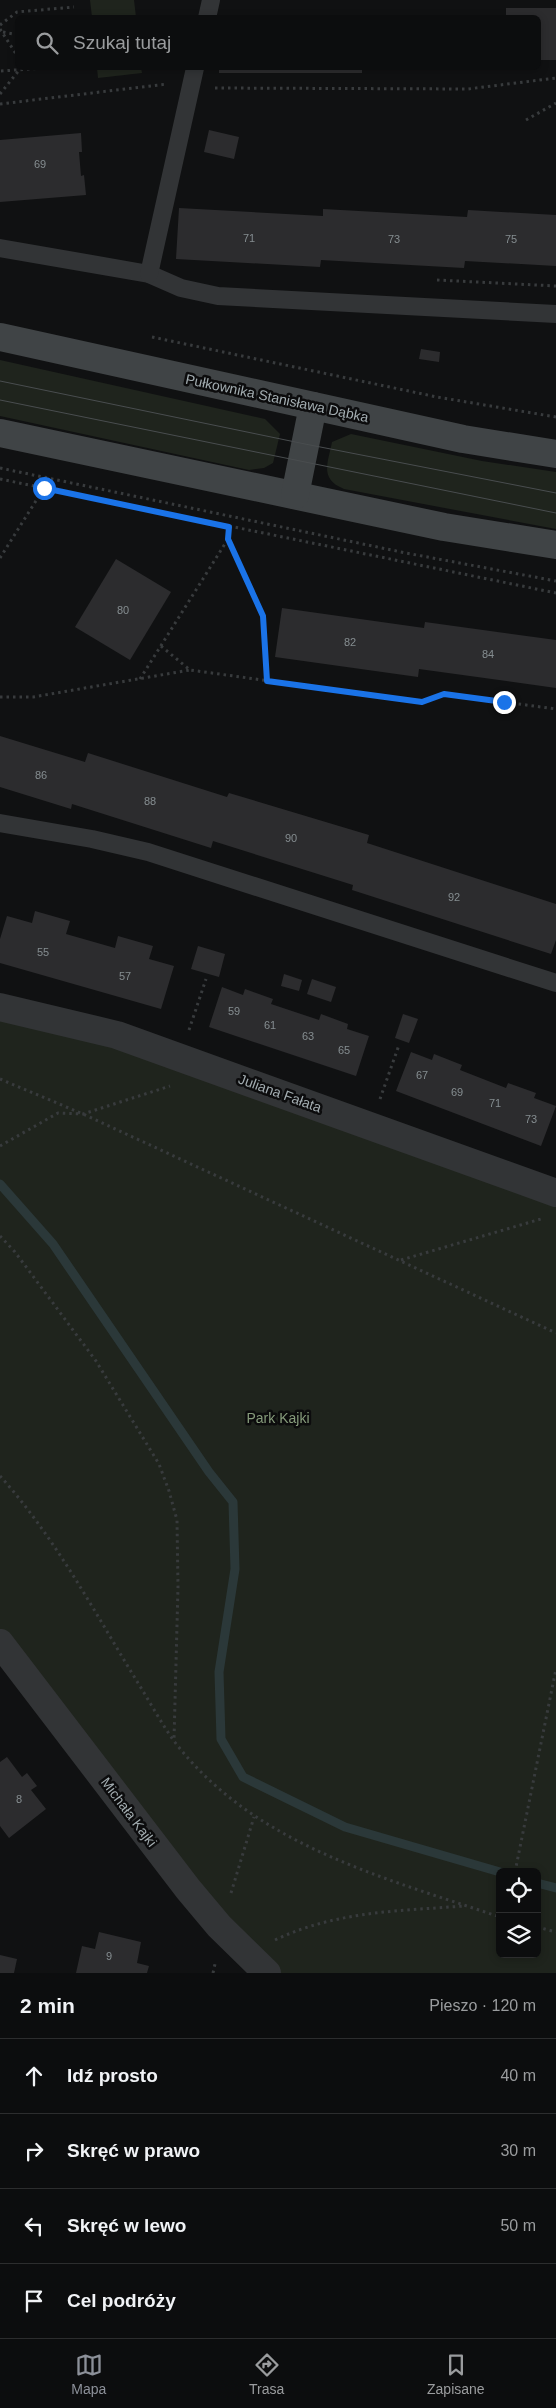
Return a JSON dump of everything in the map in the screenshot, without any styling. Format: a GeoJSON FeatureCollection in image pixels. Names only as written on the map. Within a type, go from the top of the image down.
{"type":"FeatureCollection","features":[{"type":"Feature","properties":{"kind":"street","name":"Pułkownika Stanisława Dąbka"},"geometry":{"type":"LineString","coordinates":[[0,337],[463,439],[556,454]]}},
{"type":"Feature","properties":{"kind":"street"},"geometry":{"type":"LineString","coordinates":[[295,495],[313,406]]}},
{"type":"Feature","properties":{"kind":"street"},"geometry":{"type":"LineString","coordinates":[[0,433],[444,527],[556,545]]}},
{"type":"Feature","properties":{"kind":"street","name":"Juliana Fałata"},"geometry":{"type":"LineString","coordinates":[[0,1007],[117,1035],[371,1126],[551,1205]]}},
{"type":"Feature","properties":{"kind":"street","name":"Michała Kajki"},"geometry":{"type":"LineString","coordinates":[[0,1643],[148,1837],[219,1926],[267,1973]]}},
{"type":"Feature","properties":{"kind":"lane"},"geometry":{"type":"LineString","coordinates":[[208,15],[211,0]]}},
{"type":"Feature","properties":{"kind":"lane"},"geometry":{"type":"LineString","coordinates":[[148,274],[194,76]]}},
{"type":"Feature","properties":{"kind":"lane"},"geometry":{"type":"LineString","coordinates":[[0,248],[148,274],[181,288],[218,296],[556,314]]}},
{"type":"Feature","properties":{"kind":"lane"},"geometry":{"type":"LineString","coordinates":[[0,823],[92,839],[148,852],[556,983]]}},
{"type":"Feature","properties":{"kind":"path"},"geometry":{"type":"LineString","coordinates":[[0,25],[17,12],[74,7]]}},
{"type":"Feature","properties":{"kind":"path"},"geometry":{"type":"LineString","coordinates":[[1,31],[15,34]]}},
{"type":"Feature","properties":{"kind":"path"},"geometry":{"type":"LineString","coordinates":[[1,31],[15,52]]}},
{"type":"Feature","properties":{"kind":"path"},"geometry":{"type":"LineString","coordinates":[[1,71],[15,70]]}},
{"type":"Feature","properties":{"kind":"path"},"geometry":{"type":"LineString","coordinates":[[0,94],[20,70]]}},
{"type":"Feature","properties":{"kind":"path"},"geometry":{"type":"LineString","coordinates":[[0,104],[182,82],[194,76],[211,88],[468,89],[556,78]]}},
{"type":"Feature","properties":{"kind":"path"},"geometry":{"type":"LineString","coordinates":[[526,120],[556,103]]}},
{"type":"Feature","properties":{"kind":"path"},"geometry":{"type":"LineString","coordinates":[[149,337],[437,397],[556,417]]}},
{"type":"Feature","properties":{"kind":"path"},"geometry":{"type":"LineString","coordinates":[[0,468],[406,553],[556,581]]}},
{"type":"Feature","properties":{"kind":"path"},"geometry":{"type":"LineString","coordinates":[[0,479],[556,593]]}},
{"type":"Feature","properties":{"kind":"path"},"geometry":{"type":"LineString","coordinates":[[0,558],[44,488]]}},
{"type":"Feature","properties":{"kind":"path"},"geometry":{"type":"LineString","coordinates":[[140,679],[228,539],[229,527]]}},
{"type":"Feature","properties":{"kind":"path"},"geometry":{"type":"LineString","coordinates":[[228,539],[263,616],[267,681]]}},
{"type":"Feature","properties":{"kind":"path"},"geometry":{"type":"LineString","coordinates":[[161,646],[190,670]]}},
{"type":"Feature","properties":{"kind":"path"},"geometry":{"type":"LineString","coordinates":[[0,696],[33,697],[190,670],[422,702],[444,694],[556,709]]}},
{"type":"Feature","properties":{"kind":"path"},"geometry":{"type":"LineString","coordinates":[[0,1146],[58,1113],[83,1114],[180,1082],[181,1058],[206,979]]}},
{"type":"Feature","properties":{"kind":"path"},"geometry":{"type":"LineString","coordinates":[[371,1126],[399,1045]]}},
{"type":"Feature","properties":{"kind":"path"},"geometry":{"type":"LineString","coordinates":[[0,1079],[83,1114],[402,1260],[556,1333]]}},
{"type":"Feature","properties":{"kind":"path"},"geometry":{"type":"LineString","coordinates":[[402,1260],[551,1205]]}},
{"type":"Feature","properties":{"kind":"path"},"geometry":{"type":"LineString","coordinates":[[0,1236],[21,1260],[96,1361],[159,1464],[169,1490],[177,1520],[178,1587],[174,1740]]}},
{"type":"Feature","properties":{"kind":"path"},"geometry":{"type":"LineString","coordinates":[[0,1476],[23,1502],[46,1536],[174,1740],[214,1785],[254,1817],[348,1866],[496,1916]]}},
{"type":"Feature","properties":{"kind":"path"},"geometry":{"type":"LineString","coordinates":[[516,1868],[556,1668]]}},
{"type":"Feature","properties":{"kind":"path"},"geometry":{"type":"LineString","coordinates":[[219,1926],[254,1817]]}},
{"type":"Feature","properties":{"kind":"path"},"geometry":{"type":"LineString","coordinates":[[248,1954],[302,1927],[346,1916],[467,1906]]}},
{"type":"Feature","properties":{"kind":"path"},"geometry":{"type":"LineString","coordinates":[[541,1928],[556,1932]]}},
{"type":"Feature","properties":{"kind":"green space"},"geometry":{"type":"Polygon","coordinates":[[[90,0],[134,0],[136,15],[92,15],[90,0]]]}},
{"type":"Feature","properties":{"kind":"green space"},"geometry":{"type":"Polygon","coordinates":[[[97,70],[141,70],[142,73],[98,78],[97,70]]]}},
{"type":"Feature","properties":{"kind":"green space"},"geometry":{"type":"Polygon","coordinates":[[[0,360],[265,419],[280,434],[273,463],[264,468],[249,470],[0,416],[0,360]]]}},
{"type":"Feature","properties":{"kind":"green space"},"geometry":{"type":"Polygon","coordinates":[[[351,434],[482,461],[556,472],[556,529],[344,489],[331,480],[328,475],[327,463],[332,442],[351,434]]]}},
{"type":"Feature","properties":{"kind":"green space","name":"Park Kajki"},"geometry":{"type":"Polygon","coordinates":[[[0,1007],[556,1193],[556,1973],[267,1973],[0,1643],[0,1007]]]}},
{"type":"Feature","properties":{"kind":"building"},"geometry":{"type":"Polygon","coordinates":[[[506,8],[556,8],[556,60],[541,60],[541,15],[506,15],[506,8]]]}},
{"type":"Feature","properties":{"kind":"building"},"geometry":{"type":"Polygon","coordinates":[[[219,70],[362,70],[362,73],[219,73],[219,70]]]}},
{"type":"Feature","properties":{"kind":"building"},"geometry":{"type":"Polygon","coordinates":[[[209,130],[239,137],[234,159],[204,152],[209,130]]]}},
{"type":"Feature","properties":{"kind":"building"},"geometry":{"type":"Polygon","coordinates":[[[81,133],[82,152],[79,152],[81,176],[84,175],[86,195],[0,202],[0,140],[81,133]]]}},
{"type":"Feature","properties":{"kind":"building"},"geometry":{"type":"Polygon","coordinates":[[[179,208],[323,216],[323,209],[467,217],[468,210],[556,215],[556,266],[465,261],[464,268],[321,260],[320,267],[176,259],[179,208]]]}},
{"type":"Feature","properties":{"kind":"building"},"geometry":{"type":"Polygon","coordinates":[[[421,349],[440,352],[439,362],[419,359],[421,349]]]}},
{"type":"Feature","properties":{"kind":"building"},"geometry":{"type":"Polygon","coordinates":[[[116,559],[171,592],[130,660],[75,627],[116,559]]]}},
{"type":"Feature","properties":{"kind":"building"},"geometry":{"type":"Polygon","coordinates":[[[282,608],[424,628],[425,622],[556,640],[556,688],[419,669],[418,677],[275,657],[282,608]]]}},
{"type":"Feature","properties":{"kind":"building"},"geometry":{"type":"Polygon","coordinates":[[[0,736],[85,762],[88,753],[227,797],[229,793],[369,835],[367,843],[556,904],[556,940],[551,954],[352,890],[353,885],[213,841],[211,848],[72,804],[71,809],[0,787],[0,736]]]}},
{"type":"Feature","properties":{"kind":"building"},"geometry":{"type":"Polygon","coordinates":[[[35,911],[70,921],[66,934],[115,948],[118,936],[153,946],[149,959],[174,966],[161,1009],[0,963],[0,939],[7,916],[32,923],[35,911]]]}},
{"type":"Feature","properties":{"kind":"building"},"geometry":{"type":"Polygon","coordinates":[[[198,946],[225,954],[219,977],[191,969],[198,946]]]}},
{"type":"Feature","properties":{"kind":"building"},"geometry":{"type":"Polygon","coordinates":[[[284,974],[302,980],[299,991],[281,986],[284,974]]]}},
{"type":"Feature","properties":{"kind":"building"},"geometry":{"type":"Polygon","coordinates":[[[312,979],[336,987],[331,1002],[307,994],[312,979]]]}},
{"type":"Feature","properties":{"kind":"building"},"geometry":{"type":"Polygon","coordinates":[[[222,987],[243,995],[245,989],[273,999],[271,1004],[319,1020],[321,1014],[348,1024],[347,1029],[369,1036],[356,1076],[209,1027],[222,987]]]}},
{"type":"Feature","properties":{"kind":"building"},"geometry":{"type":"Polygon","coordinates":[[[403,1014],[418,1019],[409,1043],[395,1038],[403,1014]]]}},
{"type":"Feature","properties":{"kind":"building"},"geometry":{"type":"Polygon","coordinates":[[[411,1052],[432,1060],[434,1054],[462,1065],[460,1070],[506,1088],[508,1083],[536,1093],[534,1098],[556,1106],[541,1146],[396,1091],[411,1052]]]}},
{"type":"Feature","properties":{"kind":"building"},"geometry":{"type":"Polygon","coordinates":[[[7,1757],[22,1777],[27,1773],[37,1786],[31,1790],[46,1809],[9,1838],[0,1826],[0,1762],[7,1757]]]}},
{"type":"Feature","properties":{"kind":"building"},"geometry":{"type":"Polygon","coordinates":[[[99,1932],[141,1942],[137,1963],[149,1966],[147,1973],[76,1973],[82,1946],[95,1949],[99,1932]]]}},
{"type":"Feature","properties":{"kind":"building"},"geometry":{"type":"Polygon","coordinates":[[[0,1955],[17,1959],[14,1973],[0,1973],[0,1955]]]}},
{"type":"Feature","properties":{"kind":"waterway"},"geometry":{"type":"LineString","coordinates":[[0,1184],[53,1244],[209,1472],[233,1502],[235,1569],[219,1672],[221,1739],[243,1777],[345,1827],[496,1871]]}},
{"type":"Feature","properties":{"kind":"waterway"},"geometry":{"type":"LineString","coordinates":[[541,1884],[556,1888]]}},
{"type":"Feature","properties":{"kind":"tram line"},"geometry":{"type":"LineString","coordinates":[[0,381],[305,444],[556,493]]}},
{"type":"Feature","properties":{"kind":"tram line"},"geometry":{"type":"LineString","coordinates":[[0,400],[556,513]]}},
{"type":"Feature","properties":{"kind":"route"},"geometry":{"type":"LineString","coordinates":[[44,488],[229,527],[228,539],[263,616],[267,681],[422,702],[444,694],[504,702]]}}]}
